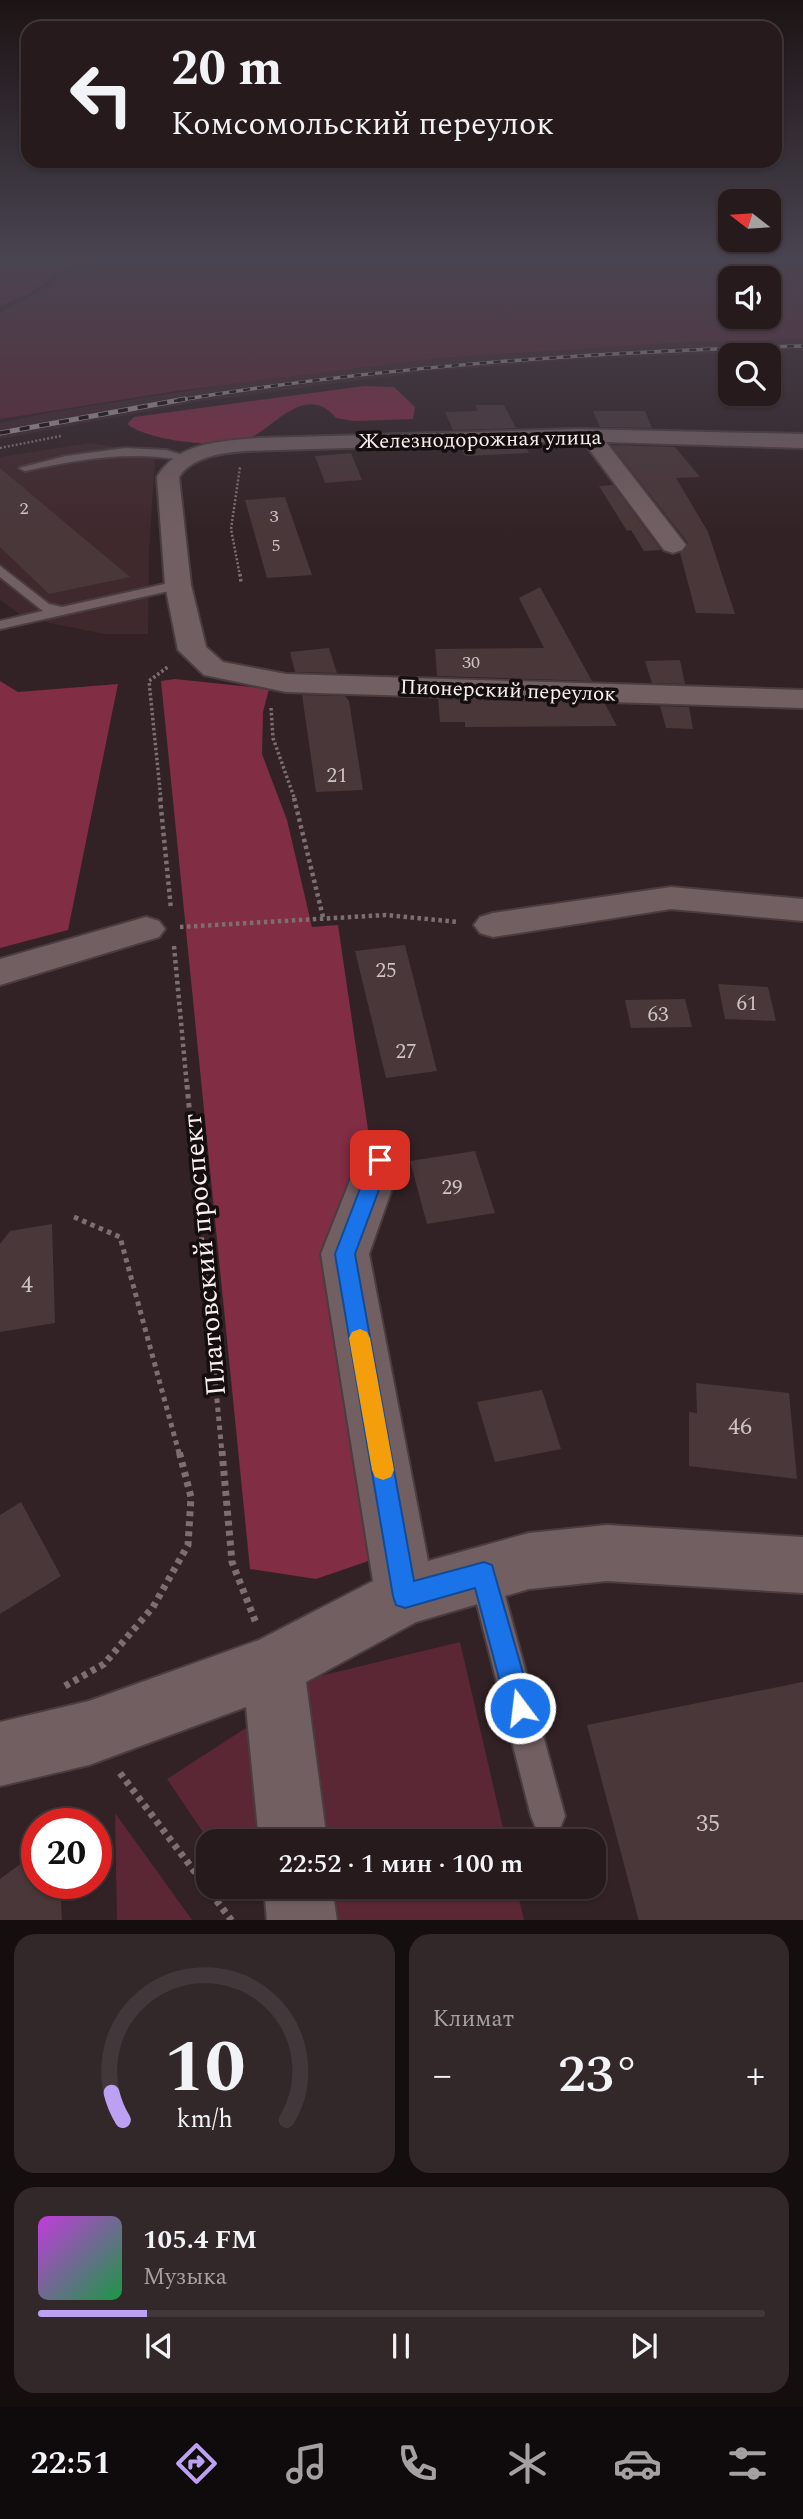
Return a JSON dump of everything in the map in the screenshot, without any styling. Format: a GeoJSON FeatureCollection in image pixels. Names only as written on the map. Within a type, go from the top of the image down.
{"type":"FeatureCollection","features":[{"type":"Feature","properties":{"kind":"street","name":"Железнодорожная улица"},"geometry":{"type":"LineString","coordinates":[[187,458],[208,451],[247,447],[456,435],[724,437],[803,441]]}},
{"type":"Feature","properties":{"kind":"street"},"geometry":{"type":"LineString","coordinates":[[590,436],[673,545]]}},
{"type":"Feature","properties":{"kind":"street"},"geometry":{"type":"LineString","coordinates":[[178,585],[168,477],[173,467],[187,458]]}},
{"type":"Feature","properties":{"kind":"street","name":"Пионерский переулок"},"geometry":{"type":"LineString","coordinates":[[178,585],[192,650],[214,669],[286,683],[803,699]]}},
{"type":"Feature","properties":{"kind":"street"},"geometry":{"type":"LineString","coordinates":[[493,925],[671,898],[803,910]]}},
{"type":"Feature","properties":{"kind":"street"},"geometry":{"type":"LineString","coordinates":[[0,972],[163,926]]}},
{"type":"Feature","properties":{"kind":"street"},"geometry":{"type":"LineString","coordinates":[[380,1160],[345,1254],[405,1596]]}},
{"type":"Feature","properties":{"kind":"street"},"geometry":{"type":"LineString","coordinates":[[0,1754],[74,1711],[273,1666],[405,1596],[529,1561],[607,1553],[803,1565]]}},
{"type":"Feature","properties":{"kind":"street"},"geometry":{"type":"LineString","coordinates":[[273,1666],[291,1829]]}},
{"type":"Feature","properties":{"kind":"street"},"geometry":{"type":"LineString","coordinates":[[300,1899],[302,1920]]}},
{"type":"Feature","properties":{"kind":"lane"},"geometry":{"type":"LineString","coordinates":[[25,468],[123,450],[158,450],[187,458]]}},
{"type":"Feature","properties":{"kind":"lane"},"geometry":{"type":"LineString","coordinates":[[0,570],[44,607],[62,611]]}},
{"type":"Feature","properties":{"kind":"lane"},"geometry":{"type":"LineString","coordinates":[[0,625],[178,585]]}},
{"type":"Feature","properties":{"kind":"lane"},"geometry":{"type":"LineString","coordinates":[[484,1574],[548,1816]]}},
{"type":"Feature","properties":{"kind":"path"},"geometry":{"type":"LineString","coordinates":[[241,582],[231,529],[233,501],[247,447]]}},
{"type":"Feature","properties":{"kind":"path","name":"Платовский проспект"},"geometry":{"type":"LineString","coordinates":[[149,681],[163,926],[232,1562],[273,1666]]}},
{"type":"Feature","properties":{"kind":"path"},"geometry":{"type":"LineString","coordinates":[[286,683],[271,705],[273,738],[301,817],[324,917]]}},
{"type":"Feature","properties":{"kind":"path"},"geometry":{"type":"LineString","coordinates":[[163,926],[386,915],[493,925]]}},
{"type":"Feature","properties":{"kind":"path"},"geometry":{"type":"LineString","coordinates":[[75,1217],[120,1237],[191,1497],[188,1545],[153,1607],[104,1664],[74,1711],[232,1920]]}},
{"type":"Feature","properties":{"kind":"shaded area"},"geometry":{"type":"Polygon","coordinates":[[[0,353],[524,353],[441,358],[176,391],[0,419],[0,353]]]}},
{"type":"Feature","properties":{"kind":"shaded area"},"geometry":{"type":"Polygon","coordinates":[[[524,353],[718,353],[585,359],[423,372],[196,402],[0,439],[0,423],[231,384],[441,358],[524,353]]]}},
{"type":"Feature","properties":{"kind":"shaded area"},"geometry":{"type":"Polygon","coordinates":[[[364,386],[394,387],[415,407],[413,419],[354,421],[336,418],[325,408],[303,405],[252,437],[225,443],[170,439],[127,424],[134,417],[364,386]]]}},
{"type":"Feature","properties":{"kind":"shaded area"},"geometry":{"type":"Polygon","coordinates":[[[90,443],[132,449],[155,459],[149,550],[148,634],[105,634],[50,623],[24,617],[0,600],[0,457],[90,443]]]}},
{"type":"Feature","properties":{"kind":"shaded area"},"geometry":{"type":"Polygon","coordinates":[[[175,679],[269,689],[263,712],[262,754],[287,820],[312,927],[338,925],[371,1150],[323,1251],[380,1557],[316,1579],[250,1569],[161,681],[175,679]]]}},
{"type":"Feature","properties":{"kind":"shaded area"},"geometry":{"type":"Polygon","coordinates":[[[0,681],[18,692],[118,684],[68,930],[0,948],[0,681]]]}},
{"type":"Feature","properties":{"kind":"shaded area"},"geometry":{"type":"Polygon","coordinates":[[[460,1642],[503,1829],[301,1829],[283,1685],[460,1642]]]}},
{"type":"Feature","properties":{"kind":"shaded area"},"geometry":{"type":"Polygon","coordinates":[[[249,1726],[256,1829],[201,1829],[167,1779],[249,1726]]]}},
{"type":"Feature","properties":{"kind":"shaded area"},"geometry":{"type":"Polygon","coordinates":[[[115,1813],[192,1920],[117,1920],[115,1813]]]}},
{"type":"Feature","properties":{"kind":"shaded area"},"geometry":{"type":"Polygon","coordinates":[[[310,1899],[519,1899],[524,1920],[313,1920],[310,1899]]]}},
{"type":"Feature","properties":{"kind":"building"},"geometry":{"type":"Polygon","coordinates":[[[476,405],[504,405],[516,428],[453,430],[445,412],[477,411],[476,405]]]}},
{"type":"Feature","properties":{"kind":"building"},"geometry":{"type":"Polygon","coordinates":[[[593,411],[645,411],[652,428],[600,427],[593,411]]]}},
{"type":"Feature","properties":{"kind":"building"},"geometry":{"type":"Polygon","coordinates":[[[525,445],[529,453],[465,456],[461,447],[525,445]]]}},
{"type":"Feature","properties":{"kind":"building"},"geometry":{"type":"Polygon","coordinates":[[[611,445],[675,447],[700,477],[676,478],[708,532],[735,614],[696,613],[680,553],[688,543],[611,445]]]}},
{"type":"Feature","properties":{"kind":"building"},"geometry":{"type":"Polygon","coordinates":[[[351,453],[362,480],[325,483],[315,456],[351,453]]]}},
{"type":"Feature","properties":{"kind":"building"},"geometry":{"type":"Polygon","coordinates":[[[0,468],[130,577],[49,594],[0,547],[0,468]]]}},
{"type":"Feature","properties":{"kind":"building"},"geometry":{"type":"Polygon","coordinates":[[[613,485],[661,550],[644,551],[631,530],[627,531],[599,486],[613,485]]]}},
{"type":"Feature","properties":{"kind":"building"},"geometry":{"type":"Polygon","coordinates":[[[285,497],[312,575],[267,578],[245,500],[285,497]]]}},
{"type":"Feature","properties":{"kind":"building"},"geometry":{"type":"Polygon","coordinates":[[[540,587],[592,681],[437,676],[435,649],[544,648],[519,598],[540,587]]]}},
{"type":"Feature","properties":{"kind":"building"},"geometry":{"type":"Polygon","coordinates":[[[329,648],[337,673],[295,672],[290,652],[329,648]]]}},
{"type":"Feature","properties":{"kind":"building"},"geometry":{"type":"Polygon","coordinates":[[[680,660],[685,684],[652,683],[645,661],[680,660]]]}},
{"type":"Feature","properties":{"kind":"building"},"geometry":{"type":"Polygon","coordinates":[[[302,695],[345,696],[349,701],[363,790],[316,792],[302,695]]]}},
{"type":"Feature","properties":{"kind":"building"},"geometry":{"type":"Polygon","coordinates":[[[438,699],[605,704],[617,726],[465,727],[465,722],[440,722],[438,699]]]}},
{"type":"Feature","properties":{"kind":"building"},"geometry":{"type":"Polygon","coordinates":[[[660,706],[689,707],[693,729],[666,728],[660,706]]]}},
{"type":"Feature","properties":{"kind":"building"},"geometry":{"type":"Polygon","coordinates":[[[405,945],[437,1071],[386,1078],[355,951],[405,945]]]}},
{"type":"Feature","properties":{"kind":"building"},"geometry":{"type":"Polygon","coordinates":[[[718,984],[768,987],[776,1021],[725,1019],[718,984]]]}},
{"type":"Feature","properties":{"kind":"building"},"geometry":{"type":"Polygon","coordinates":[[[685,999],[692,1027],[631,1028],[625,1000],[685,999]]]}},
{"type":"Feature","properties":{"kind":"building"},"geometry":{"type":"Polygon","coordinates":[[[475,1151],[495,1213],[427,1224],[410,1161],[475,1151]]]}},
{"type":"Feature","properties":{"kind":"building"},"geometry":{"type":"Polygon","coordinates":[[[52,1224],[55,1323],[0,1332],[0,1244],[10,1231],[52,1224]]]}},
{"type":"Feature","properties":{"kind":"building"},"geometry":{"type":"Polygon","coordinates":[[[696,1383],[789,1393],[797,1479],[689,1466],[689,1412],[697,1413],[696,1383]]]}},
{"type":"Feature","properties":{"kind":"building"},"geometry":{"type":"Polygon","coordinates":[[[542,1390],[561,1449],[495,1462],[477,1402],[542,1390]]]}},
{"type":"Feature","properties":{"kind":"building"},"geometry":{"type":"Polygon","coordinates":[[[21,1502],[61,1576],[0,1614],[0,1515],[21,1502]]]}},
{"type":"Feature","properties":{"kind":"building"},"geometry":{"type":"Polygon","coordinates":[[[803,1682],[803,1920],[639,1920],[587,1725],[803,1682]]]}},
{"type":"Feature","properties":{"kind":"building"},"geometry":{"type":"Polygon","coordinates":[[[21,1864],[21,1899],[61,1899],[62,1920],[0,1920],[0,1879],[21,1864]]]}},
{"type":"Feature","properties":{"kind":"railway"},"geometry":{"type":"LineString","coordinates":[[175,401],[330,378],[636,353]]}},
{"type":"Feature","properties":{"kind":"railway"},"geometry":{"type":"LineString","coordinates":[[175,401],[185,399]]}},
{"type":"Feature","properties":{"kind":"railway"},"geometry":{"type":"LineString","coordinates":[[0,433],[175,401]]}},
{"type":"Feature","properties":{"kind":"slow traffic"},"geometry":{"type":"LineString","coordinates":[[360,1338],[383,1470]]}},
{"type":"Feature","properties":{"kind":"route"},"geometry":{"type":"LineString","coordinates":[[380,1160],[345,1254],[405,1596],[484,1574],[520,1708]]}}]}
